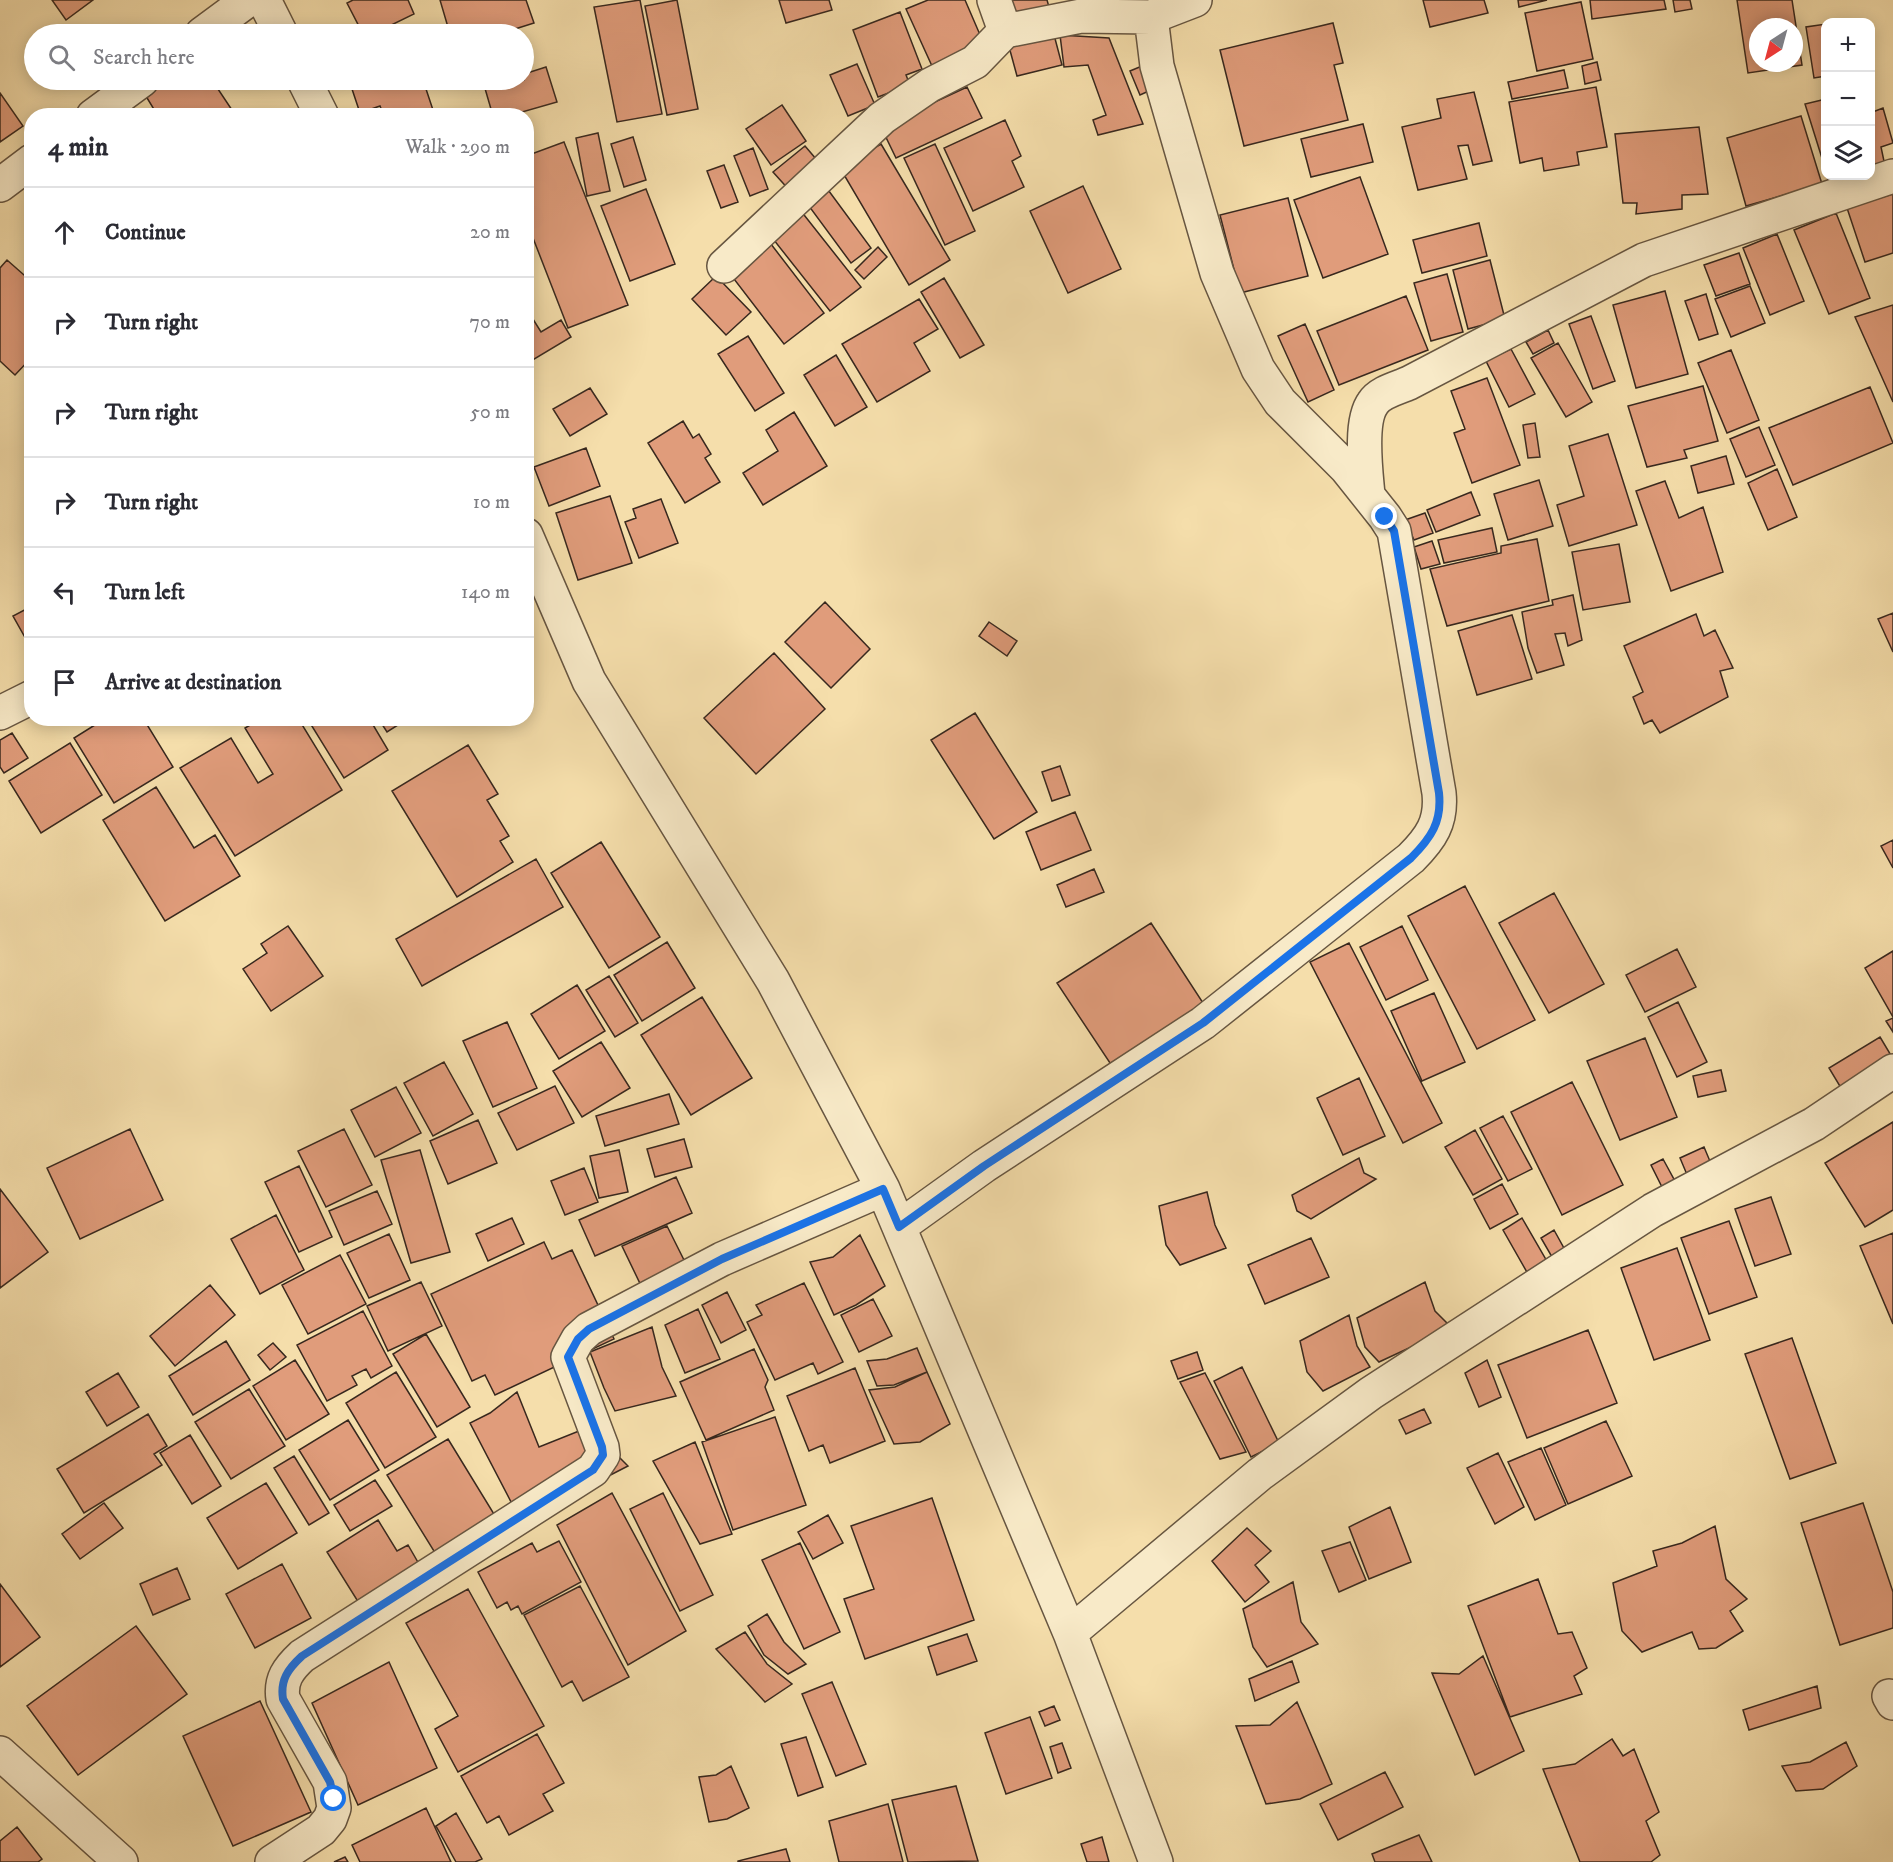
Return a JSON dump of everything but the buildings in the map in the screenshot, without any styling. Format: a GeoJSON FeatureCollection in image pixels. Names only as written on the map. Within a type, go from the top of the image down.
{"type":"FeatureCollection","features":[{"type":"Feature","properties":{"kind":"street"},"geometry":{"type":"LineString","coordinates":[[216,24],[248,0]]}},
{"type":"Feature","properties":{"kind":"street"},"geometry":{"type":"LineString","coordinates":[[264,0],[276,24]]}},
{"type":"Feature","properties":{"kind":"street"},"geometry":{"type":"LineString","coordinates":[[994,0],[1005,31]]}},
{"type":"Feature","properties":{"kind":"street"},"geometry":{"type":"LineString","coordinates":[[724,266],[882,118],[930,86],[975,62],[1005,31],[1081,16],[1151,16],[1195,0]]}},
{"type":"Feature","properties":{"kind":"street"},"geometry":{"type":"LineString","coordinates":[[899,1227],[984,1166],[1203,1023],[1411,858],[1428,841],[1436,823],[1440,802],[1439,793],[1394,531],[1346,468],[1280,402],[1258,369],[1217,273],[1157,66],[1151,16]]}},
{"type":"Feature","properties":{"kind":"street"},"geometry":{"type":"LineString","coordinates":[[104,108],[128,90]]}},
{"type":"Feature","properties":{"kind":"street"},"geometry":{"type":"LineString","coordinates":[[309,90],[318,108]]}},
{"type":"Feature","properties":{"kind":"street"},"geometry":{"type":"LineString","coordinates":[[0,185],[24,167]]}},
{"type":"Feature","properties":{"kind":"street"},"geometry":{"type":"LineString","coordinates":[[1368,495],[1364,445],[1366,421],[1372,403],[1382,395],[1644,260],[1893,176]]}},
{"type":"Feature","properties":{"kind":"street"},"geometry":{"type":"LineString","coordinates":[[534,554],[589,681],[773,981],[883,1189],[1070,1633],[1156,1862]]}},
{"type":"Feature","properties":{"kind":"street"},"geometry":{"type":"LineString","coordinates":[[0,713],[24,701]]}},
{"type":"Feature","properties":{"kind":"street"},"geometry":{"type":"LineString","coordinates":[[1070,1633],[1260,1474],[1371,1393],[1653,1210],[1814,1124],[1893,1071]]}},
{"type":"Feature","properties":{"kind":"street"},"geometry":{"type":"LineString","coordinates":[[272,1862],[321,1830],[330,1818],[333,1808],[330,1782],[283,1699],[284,1677],[291,1666],[302,1656],[593,1470],[603,1455],[602,1447],[568,1357],[578,1339],[589,1329],[722,1259],[883,1189]]}},
{"type":"Feature","properties":{"kind":"street"},"geometry":{"type":"LineString","coordinates":[[0,1753],[122,1862]]}},
{"type":"Feature","properties":{"kind":"route"},"geometry":{"type":"LineString","coordinates":[[334,1799],[330,1782],[283,1699],[284,1677],[291,1666],[302,1656],[587,1476],[593,1470],[603,1455],[602,1447],[568,1357],[578,1339],[589,1329],[722,1259],[883,1189],[899,1227],[984,1166],[1203,1023],[1411,858],[1428,841],[1436,823],[1440,802],[1439,793],[1394,531],[1385,517]]}}]}
